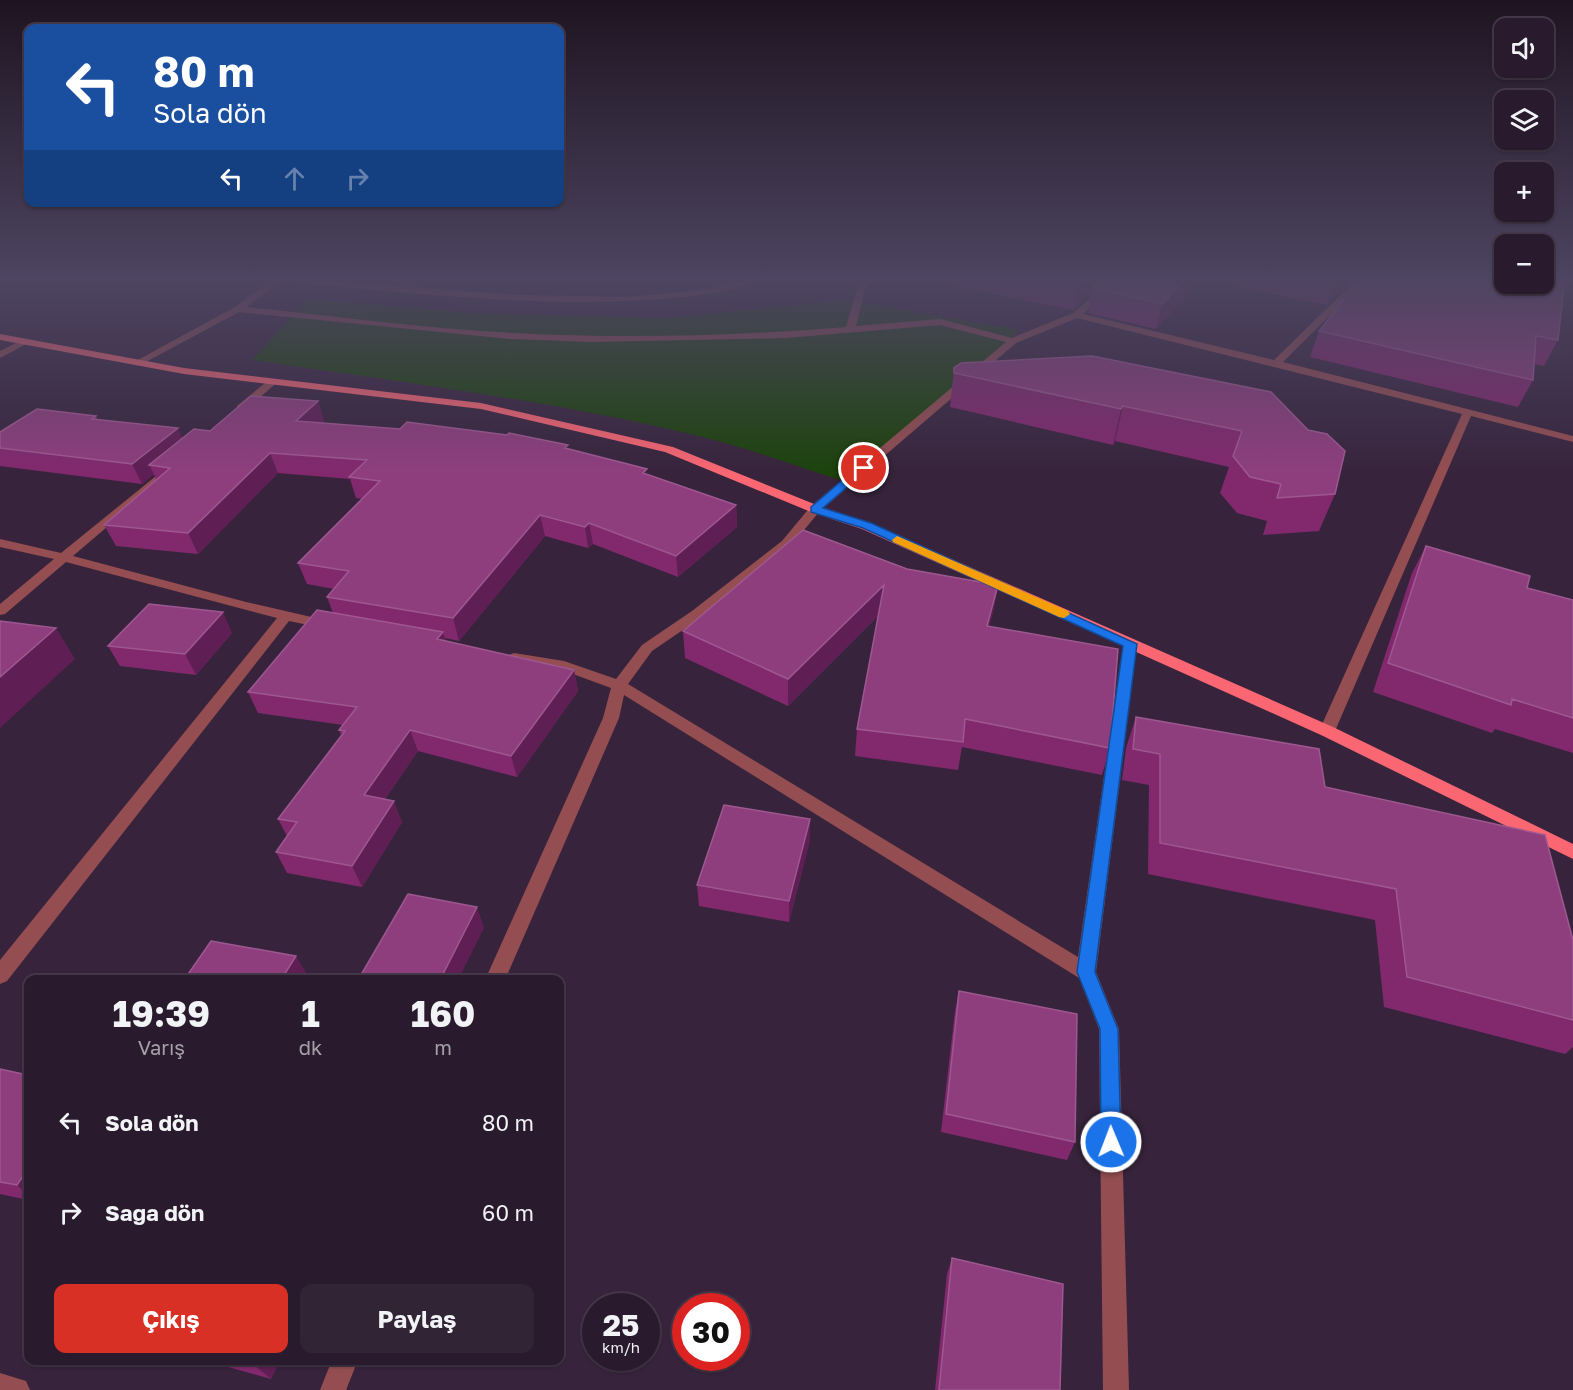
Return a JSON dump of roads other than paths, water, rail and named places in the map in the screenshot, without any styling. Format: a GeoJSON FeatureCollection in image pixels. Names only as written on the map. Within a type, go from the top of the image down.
{"type":"FeatureCollection","features":[{"type":"Feature","properties":{"kind":"main road"},"geometry":{"type":"LineString","coordinates":[[30,343],[139,362],[274,381],[481,406],[669,449],[815,509],[867,526],[1327,731],[1573,852]]}},
{"type":"Feature","properties":{"kind":"street"},"geometry":{"type":"LineString","coordinates":[[0,355],[23,343]]}},
{"type":"Feature","properties":{"kind":"street"},"geometry":{"type":"LineString","coordinates":[[139,362],[175,343]]}},
{"type":"Feature","properties":{"kind":"street"},"geometry":{"type":"LineString","coordinates":[[497,975],[611,717],[620,685],[647,648],[697,614],[786,544],[815,509],[1010,343]]}},
{"type":"Feature","properties":{"kind":"street"},"geometry":{"type":"LineString","coordinates":[[1192,343],[1573,439]]}},
{"type":"Feature","properties":{"kind":"street"},"geometry":{"type":"LineString","coordinates":[[1276,363],[1297,343]]}},
{"type":"Feature","properties":{"kind":"street"},"geometry":{"type":"LineString","coordinates":[[228,419],[274,381]]}},
{"type":"Feature","properties":{"kind":"street"},"geometry":{"type":"LineString","coordinates":[[1327,731],[1468,412]]}},
{"type":"Feature","properties":{"kind":"street"},"geometry":{"type":"LineString","coordinates":[[0,611],[182,457]]}},
{"type":"Feature","properties":{"kind":"street"},"geometry":{"type":"LineString","coordinates":[[0,543],[63,556],[285,617],[342,627]]}},
{"type":"Feature","properties":{"kind":"street"},"geometry":{"type":"LineString","coordinates":[[0,975],[285,617]]}},
{"type":"Feature","properties":{"kind":"street"},"geometry":{"type":"LineString","coordinates":[[1116,1390],[1109,1029],[1086,972],[1130,644]]}},
{"type":"Feature","properties":{"kind":"street"},"geometry":{"type":"LineString","coordinates":[[498,655],[564,666],[620,685],[1086,972]]}},
{"type":"Feature","properties":{"kind":"street"},"geometry":{"type":"LineString","coordinates":[[333,1390],[343,1365]]}},
{"type":"Feature","properties":{"kind":"street"},"geometry":{"type":"LineString","coordinates":[[0,1386],[17,1390]]}}]}
